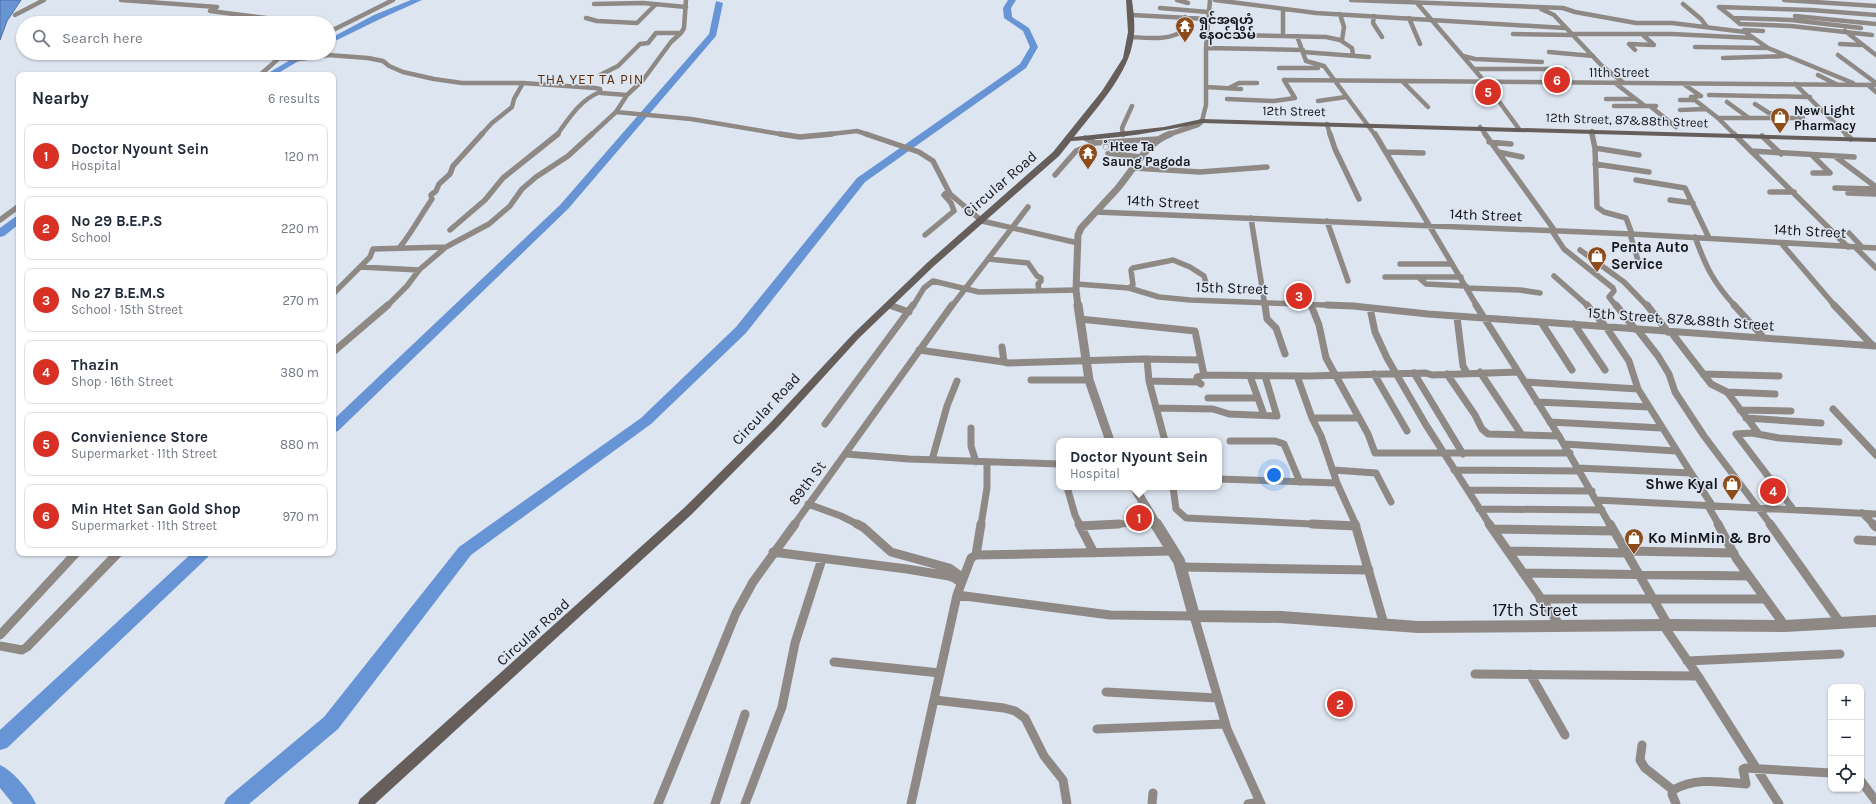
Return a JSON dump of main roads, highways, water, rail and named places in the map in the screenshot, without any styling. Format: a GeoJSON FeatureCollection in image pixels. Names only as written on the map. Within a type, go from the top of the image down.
{"type":"FeatureCollection","features":[{"type":"Feature","properties":{"kind":"main road","name":"Circular Road"},"geometry":{"type":"LineString","coordinates":[[365,804],[688,511],[775,424],[856,336],[931,264],[982,221],[1056,154],[1070,139],[1118,75],[1126,59],[1133,26],[1129,0]]}},
{"type":"Feature","properties":{"kind":"main road","name":"12th Street"},"geometry":{"type":"LineString","coordinates":[[1070,139],[1123,135],[1164,129],[1193,121],[1519,129]]}},
{"type":"Feature","properties":{"kind":"main road","name":"12th Street, 87&88th Street"},"geometry":{"type":"LineString","coordinates":[[1519,129],[1876,140]]}},
{"type":"Feature","properties":{"kind":"water"},"geometry":{"type":"Polygon","coordinates":[[[0,0],[21,0],[7,21],[0,40],[0,0]]]}},
{"type":"Feature","properties":{"kind":"waterway"},"geometry":{"type":"LineString","coordinates":[[336,38],[377,17],[418,0]]}},
{"type":"Feature","properties":{"kind":"waterway"},"geometry":{"type":"LineString","coordinates":[[234,804],[331,723],[465,551],[646,421],[741,330],[861,180],[1023,66],[1034,47],[1026,30],[1008,18],[1007,8],[1012,0]]}},
{"type":"Feature","properties":{"kind":"waterway"},"geometry":{"type":"LineString","coordinates":[[336,425],[564,207],[713,34],[719,3]]}},
{"type":"Feature","properties":{"kind":"waterway"},"geometry":{"type":"LineString","coordinates":[[274,72],[296,60]]}},
{"type":"Feature","properties":{"kind":"waterway"},"geometry":{"type":"LineString","coordinates":[[0,234],[16,221]]}},
{"type":"Feature","properties":{"kind":"waterway"},"geometry":{"type":"LineString","coordinates":[[0,742],[199,556]]}},
{"type":"Feature","properties":{"kind":"waterway"},"geometry":{"type":"LineString","coordinates":[[0,774],[26,804]]}},
{"type":"Feature","properties":{"kind":"place","name":"ရှင်အရဟံ နေဝင်သိမ်"},"geometry":{"type":"Point","coordinates":[1185,43]}},
{"type":"Feature","properties":{"kind":"place","name":"Min Htet San Gold Shop"},"geometry":{"type":"Point","coordinates":[1557,80]}},
{"type":"Feature","properties":{"kind":"place","name":"Convienience Store"},"geometry":{"type":"Point","coordinates":[1488,92]}},
{"type":"Feature","properties":{"kind":"place","name":"New Light Pharmacy"},"geometry":{"type":"Point","coordinates":[1780,134]}},
{"type":"Feature","properties":{"kind":"place","name":"ံHtee Ta Saung Pagoda"},"geometry":{"type":"Point","coordinates":[1088,170]}},
{"type":"Feature","properties":{"kind":"place","name":"Penta Auto Service"},"geometry":{"type":"Point","coordinates":[1597,273]}},
{"type":"Feature","properties":{"kind":"place","name":"No 27 B.E.M.S"},"geometry":{"type":"Point","coordinates":[1299,296]}},
{"type":"Feature","properties":{"kind":"place","name":"Thazin"},"geometry":{"type":"Point","coordinates":[1773,491]}},
{"type":"Feature","properties":{"kind":"place","name":"Shwe Kyal"},"geometry":{"type":"Point","coordinates":[1732,501]}},
{"type":"Feature","properties":{"kind":"place","name":"Doctor Nyount Sein"},"geometry":{"type":"Point","coordinates":[1139,518]}},
{"type":"Feature","properties":{"kind":"place","name":"Ko MinMin & Bro"},"geometry":{"type":"Point","coordinates":[1634,555]}},
{"type":"Feature","properties":{"kind":"place","name":"No 29 B.E.P.S"},"geometry":{"type":"Point","coordinates":[1340,704]}},
{"type":"Feature","properties":{"kind":"district","name":"THA YET TA PIN"},"geometry":{"type":"Point","coordinates":[591,79]}}]}
